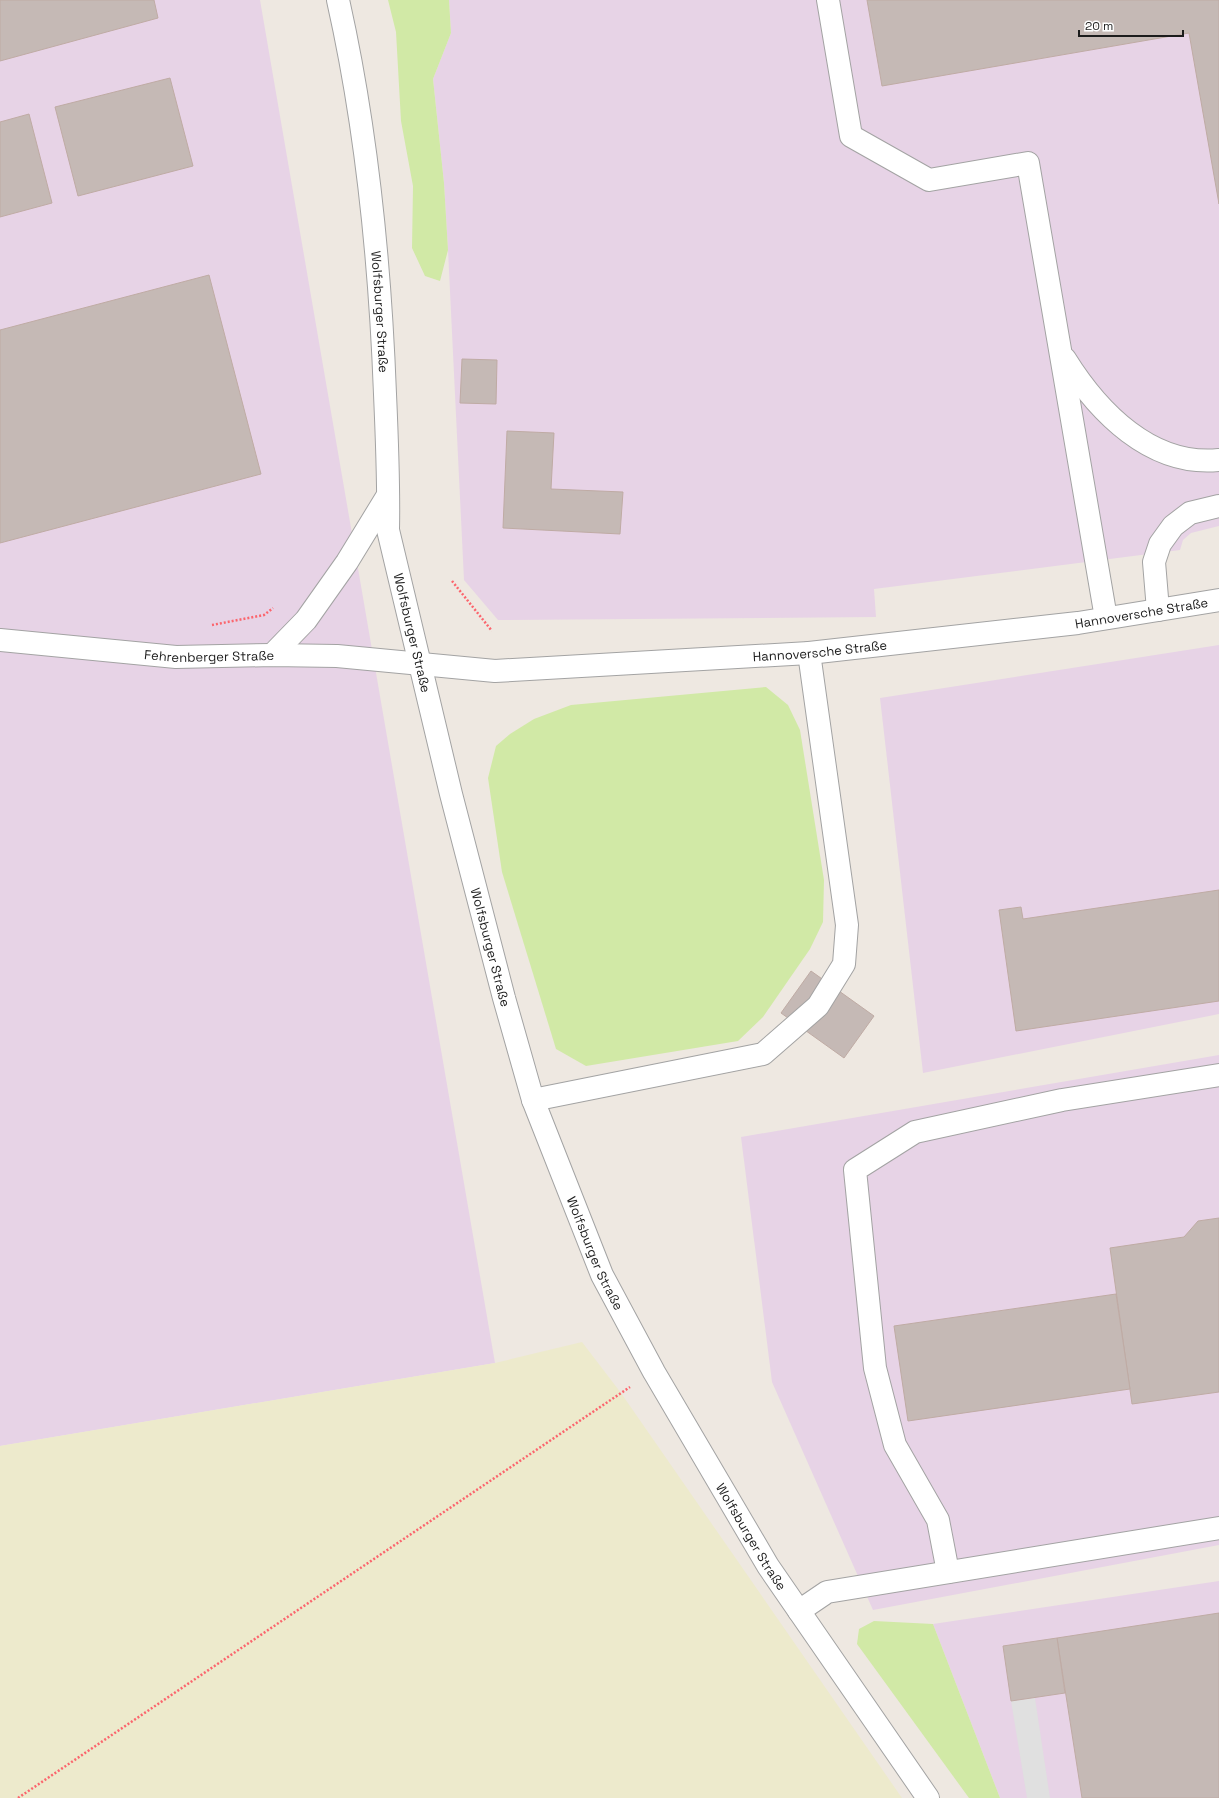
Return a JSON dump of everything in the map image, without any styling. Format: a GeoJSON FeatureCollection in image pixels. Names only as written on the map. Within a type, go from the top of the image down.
{"type":"FeatureCollection","features":[{"type":"Feature","properties":{"kind":"street","name":"Wolfsburger Straße"},"geometry":{"type":"LineString","coordinates":[[338,0],[352,64],[372,211],[382,310],[389,493],[388,530],[419,664],[500,983],[533,1100],[602,1275],[654,1372],[768,1566],[928,1798]]}},
{"type":"Feature","properties":{"kind":"street"},"geometry":{"type":"LineString","coordinates":[[828,0],[851,136],[929,180],[1028,163],[1106,618]]}},
{"type":"Feature","properties":{"kind":"street"},"geometry":{"type":"LineString","coordinates":[[1060,351],[1078,379],[1098,405],[1123,429],[1151,446],[1178,458],[1206,461],[1219,460]]}},
{"type":"Feature","properties":{"kind":"street"},"geometry":{"type":"LineString","coordinates":[[272,655],[311,613],[347,562],[389,493]]}},
{"type":"Feature","properties":{"kind":"street"},"geometry":{"type":"LineString","coordinates":[[1158,610],[1154,562],[1160,544],[1173,526],[1190,513],[1219,506]]}},
{"type":"Feature","properties":{"kind":"street","name":"Hannoversche Straße"},"geometry":{"type":"LineString","coordinates":[[419,664],[496,671],[809,653],[1106,618],[1219,600]]}},
{"type":"Feature","properties":{"kind":"street","name":"Fehrenberger Straße"},"geometry":{"type":"LineString","coordinates":[[0,640],[176,658],[272,655],[337,656],[419,664]]}},
{"type":"Feature","properties":{"kind":"street"},"geometry":{"type":"LineString","coordinates":[[533,1100],[763,1054],[818,1006],[844,964],[847,925],[809,653]]}},
{"type":"Feature","properties":{"kind":"street"},"geometry":{"type":"LineString","coordinates":[[948,1572],[938,1520],[895,1445],[875,1368],[855,1170],[915,1132],[1062,1100],[1219,1075]]}},
{"type":"Feature","properties":{"kind":"street"},"geometry":{"type":"LineString","coordinates":[[799,1611],[827,1592],[1219,1528]]}},
{"type":"Feature","properties":{"kind":"path"},"geometry":{"type":"LineString","coordinates":[[452,581],[492,630]]}},
{"type":"Feature","properties":{"kind":"path"},"geometry":{"type":"LineString","coordinates":[[206,626],[264,615],[276,607]]}},
{"type":"Feature","properties":{"kind":"path"},"geometry":{"type":"LineString","coordinates":[[18,1798],[654,1372]]}},
{"type":"Feature","properties":{"kind":"shaded area"},"geometry":{"type":"Polygon","coordinates":[[[0,0],[260,0],[495,1363],[0,1446],[0,0]]]}},
{"type":"Feature","properties":{"kind":"shaded area"},"geometry":{"type":"Polygon","coordinates":[[[449,0],[1219,0],[1219,526],[1191,533],[1183,540],[1180,550],[874,589],[876,617],[498,620],[464,580],[444,183],[433,79],[451,33],[449,0]]]}},
{"type":"Feature","properties":{"kind":"shaded area"},"geometry":{"type":"Polygon","coordinates":[[[1219,645],[1219,1014],[923,1073],[880,698],[1219,645]]]}},
{"type":"Feature","properties":{"kind":"shaded area"},"geometry":{"type":"Polygon","coordinates":[[[1219,1055],[1219,1545],[873,1610],[772,1382],[741,1137],[1219,1055]]]}},
{"type":"Feature","properties":{"kind":"shaded area"},"geometry":{"type":"Polygon","coordinates":[[[582,1342],[621,1393],[902,1798],[0,1798],[0,1446],[495,1363],[582,1342]]]}},
{"type":"Feature","properties":{"kind":"shaded area"},"geometry":{"type":"Polygon","coordinates":[[[1219,1581],[1219,1798],[1000,1798],[933,1624],[1219,1581]]]}},
{"type":"Feature","properties":{"kind":"shaded area"},"geometry":{"type":"Polygon","coordinates":[[[1035,1698],[1050,1798],[1027,1798],[1011,1701],[1035,1698]]]}},
{"type":"Feature","properties":{"kind":"green space"},"geometry":{"type":"Polygon","coordinates":[[[388,0],[449,0],[451,33],[433,79],[444,183],[448,250],[440,281],[425,276],[412,248],[413,186],[401,121],[396,32],[388,0]]]}},
{"type":"Feature","properties":{"kind":"green space"},"geometry":{"type":"Polygon","coordinates":[[[766,687],[788,705],[800,730],[824,880],[823,922],[810,949],[763,1017],[738,1041],[586,1066],[556,1049],[502,872],[488,778],[496,746],[510,734],[534,719],[571,705],[766,687]]]}},
{"type":"Feature","properties":{"kind":"green space"},"geometry":{"type":"Polygon","coordinates":[[[874,1621],[933,1624],[1000,1798],[969,1798],[857,1644],[859,1629],[874,1621]]]}},
{"type":"Feature","properties":{"kind":"building"},"geometry":{"type":"Polygon","coordinates":[[[0,0],[154,0],[158,18],[0,61],[0,0]]]}},
{"type":"Feature","properties":{"kind":"building"},"geometry":{"type":"Polygon","coordinates":[[[867,0],[1219,0],[1219,204],[1189,33],[882,86],[867,0]]]}},
{"type":"Feature","properties":{"kind":"building"},"geometry":{"type":"Polygon","coordinates":[[[170,78],[193,166],[78,196],[55,107],[170,78]]]}},
{"type":"Feature","properties":{"kind":"building"},"geometry":{"type":"Polygon","coordinates":[[[29,114],[52,203],[0,217],[0,122],[29,114]]]}},
{"type":"Feature","properties":{"kind":"building"},"geometry":{"type":"Polygon","coordinates":[[[209,275],[261,474],[0,543],[0,330],[209,275]]]}},
{"type":"Feature","properties":{"kind":"building"},"geometry":{"type":"Polygon","coordinates":[[[462,359],[497,360],[496,404],[460,403],[462,359]]]}},
{"type":"Feature","properties":{"kind":"building"},"geometry":{"type":"Polygon","coordinates":[[[507,431],[554,433],[551,489],[623,492],[620,534],[503,528],[507,431]]]}},
{"type":"Feature","properties":{"kind":"building"},"geometry":{"type":"Polygon","coordinates":[[[1219,890],[1219,1001],[1016,1031],[999,910],[1021,907],[1023,919],[1219,890]]]}},
{"type":"Feature","properties":{"kind":"building"},"geometry":{"type":"Polygon","coordinates":[[[811,971],[874,1016],[844,1058],[781,1013],[811,971]]]}},
{"type":"Feature","properties":{"kind":"building"},"geometry":{"type":"Polygon","coordinates":[[[1219,1218],[1219,1392],[1132,1404],[1110,1248],[1184,1237],[1198,1221],[1219,1218]]]}},
{"type":"Feature","properties":{"kind":"building"},"geometry":{"type":"Polygon","coordinates":[[[1116,1294],[1130,1389],[908,1421],[894,1326],[1116,1294]]]}},
{"type":"Feature","properties":{"kind":"building"},"geometry":{"type":"Polygon","coordinates":[[[1219,1613],[1219,1798],[1082,1798],[1057,1638],[1219,1613]]]}},
{"type":"Feature","properties":{"kind":"building"},"geometry":{"type":"Polygon","coordinates":[[[1057,1638],[1065,1693],[1011,1701],[1003,1646],[1057,1638]]]}}]}
